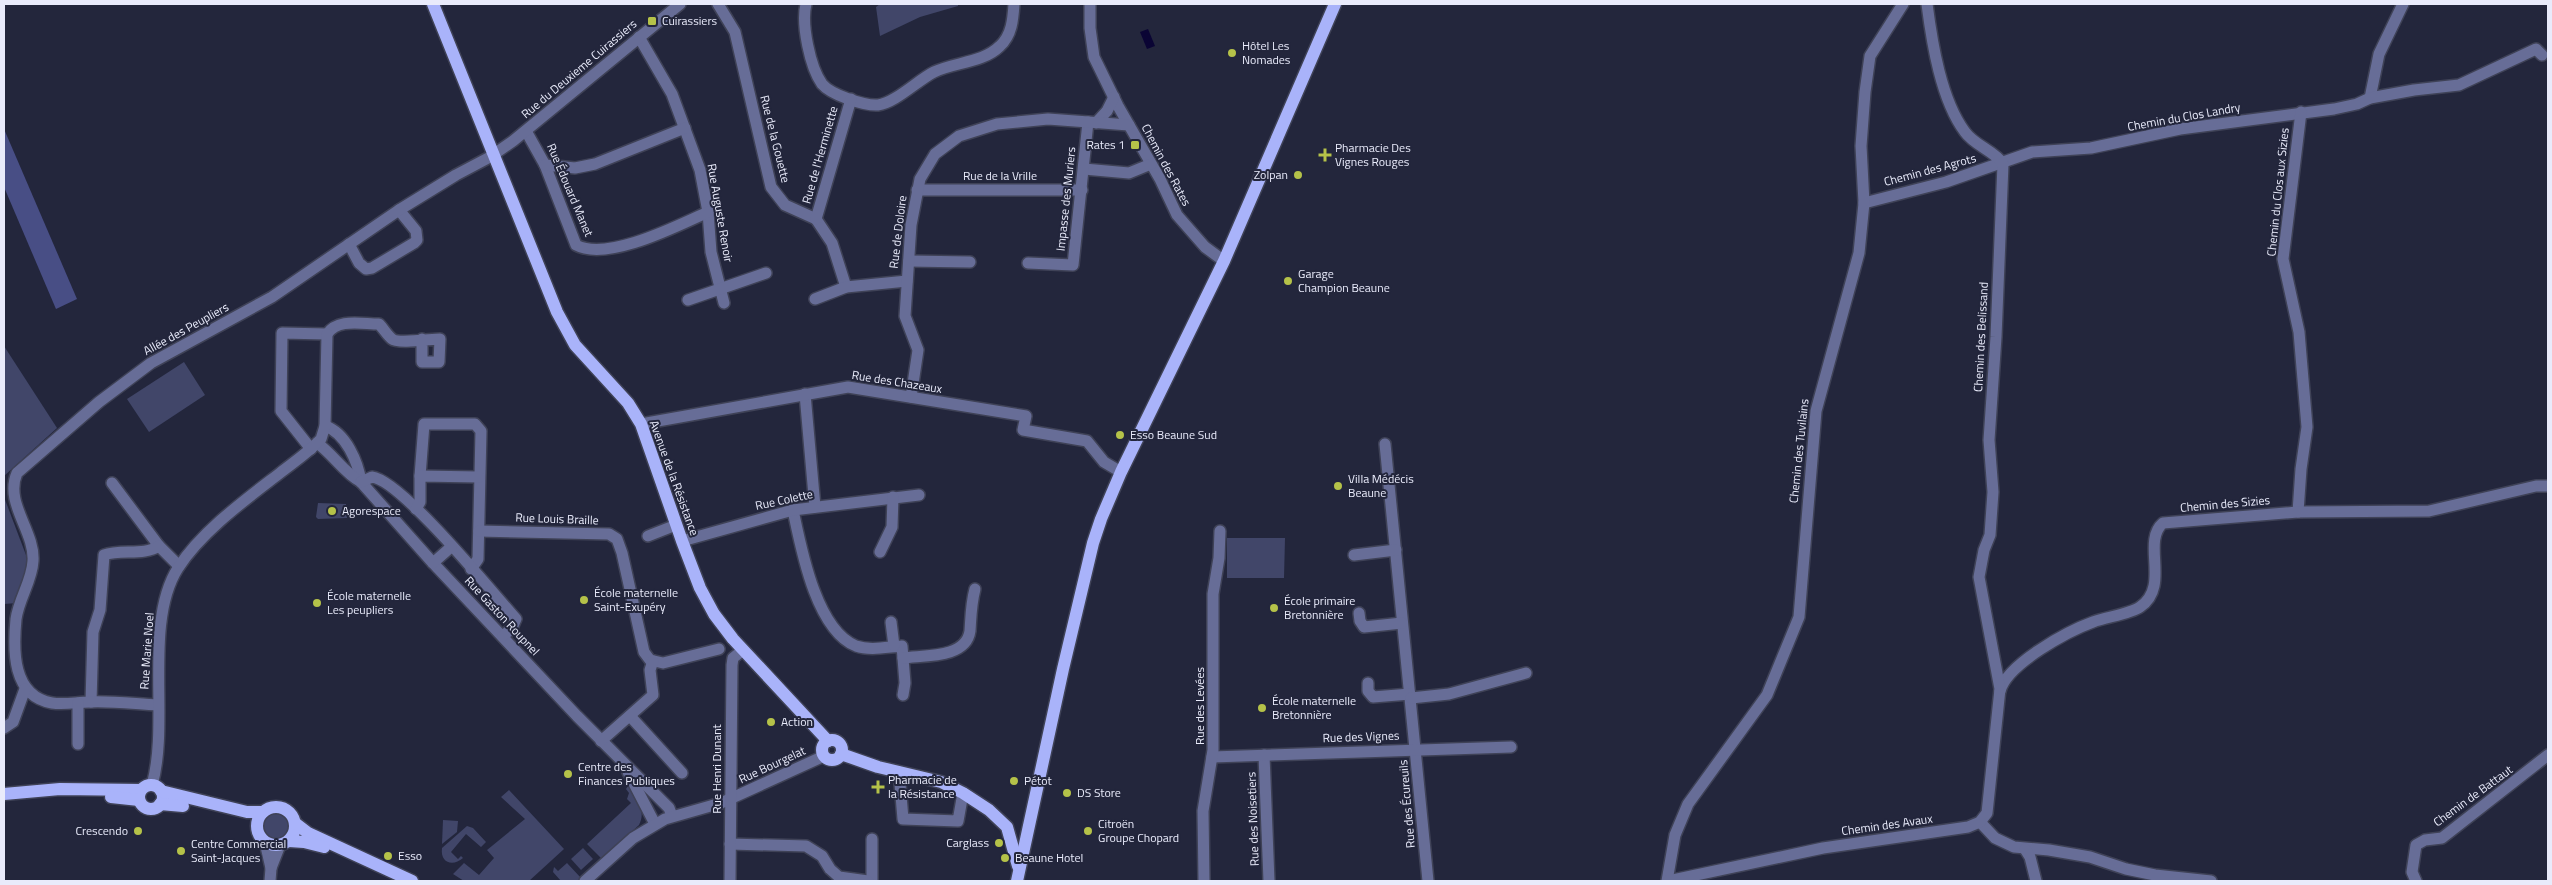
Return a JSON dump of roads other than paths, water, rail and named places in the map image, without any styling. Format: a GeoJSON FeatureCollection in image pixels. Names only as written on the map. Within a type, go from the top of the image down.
{"type":"FeatureCollection","features":[{"type":"Feature","properties":{"kind":"main road","name":"Avenue de la Résistance"},"geometry":{"type":"LineString","coordinates":[[433,4],[564,328],[584,356],[623,398],[641,424],[704,598],[718,622],[733,639],[738,654],[828,741],[834,740],[840,744],[841,754]]}},
{"type":"Feature","properties":{"kind":"main road"},"geometry":{"type":"LineString","coordinates":[[1018,876],[1093,543],[1121,472],[1224,261],[1335,4]]}},
{"type":"Feature","properties":{"kind":"main road"},"geometry":{"type":"LineString","coordinates":[[824,756],[823,746],[828,741]]}},
{"type":"Feature","properties":{"kind":"main road","name":"Avenue de la Résistance"},"geometry":{"type":"LineString","coordinates":[[841,754],[899,772],[940,782],[963,793],[989,810],[1007,827],[1028,832]]}},
{"type":"Feature","properties":{"kind":"main road","name":"Avenue de la Résistance"},"geometry":{"type":"LineString","coordinates":[[824,756],[833,760],[841,754]]}},
{"type":"Feature","properties":{"kind":"main road"},"geometry":{"type":"LineString","coordinates":[[4,794],[60,790],[151,794],[247,812],[263,812],[273,807],[281,808],[291,814],[295,823],[308,833],[412,881]]}},
{"type":"Feature","properties":{"kind":"main road"},"geometry":{"type":"LineString","coordinates":[[4,799],[151,794],[173,804],[220,813],[244,820],[257,829],[265,842],[304,842],[326,848],[397,881]]}},
{"type":"Feature","properties":{"kind":"main road"},"geometry":{"type":"LineString","coordinates":[[257,829],[263,812]]}},
{"type":"Feature","properties":{"kind":"main road"},"geometry":{"type":"LineString","coordinates":[[285,843],[294,834],[295,823]]}},
{"type":"Feature","properties":{"kind":"main road"},"geometry":{"type":"LineString","coordinates":[[1007,827],[1018,876]]}},
{"type":"Feature","properties":{"kind":"street","name":"Rue du Deuxieme Cuirassiers"},"geometry":{"type":"LineString","coordinates":[[494,154],[526,131],[680,4]]}},
{"type":"Feature","properties":{"kind":"street","name":"Rue de la Gouette"},"geometry":{"type":"LineString","coordinates":[[718,4],[736,32],[771,187],[785,204],[816,219]]}},
{"type":"Feature","properties":{"kind":"street"},"geometry":{"type":"LineString","coordinates":[[806,4],[804,30],[819,79],[828,90],[872,105],[886,103],[934,72],[992,53],[1002,45],[1009,34],[1014,4]]}},
{"type":"Feature","properties":{"kind":"street","name":"Chemin des Rates"},"geometry":{"type":"LineString","coordinates":[[1090,4],[1092,48],[1114,97],[1174,210],[1205,247],[1224,261]]}},
{"type":"Feature","properties":{"kind":"street","name":"Chemin des Tuvilains"},"geometry":{"type":"LineString","coordinates":[[1668,881],[1676,835],[1688,804],[1767,695],[1799,617],[1816,411],[1859,253],[1864,203],[1862,146],[1865,92],[1870,56],[1903,4]]}},
{"type":"Feature","properties":{"kind":"street"},"geometry":{"type":"LineString","coordinates":[[1927,4],[1932,40],[1949,102],[1966,133],[1984,150],[1998,156],[2003,164]]}},
{"type":"Feature","properties":{"kind":"street"},"geometry":{"type":"LineString","coordinates":[[2370,98],[2379,54],[2403,4]]}},
{"type":"Feature","properties":{"kind":"street","name":"Rue Auguste Renoir"},"geometry":{"type":"LineString","coordinates":[[639,37],[672,94],[700,170],[708,212],[711,252],[724,303]]}},
{"type":"Feature","properties":{"kind":"street","name":"Chemin du Clos Landry"},"geometry":{"type":"LineString","coordinates":[[2003,164],[2032,152],[2091,148],[2180,129],[2357,104],[2370,98],[2414,90],[2459,85],[2536,49],[2542,54]]}},
{"type":"Feature","properties":{"kind":"street"},"geometry":{"type":"LineString","coordinates":[[1092,122],[1107,111],[1114,97]]}},
{"type":"Feature","properties":{"kind":"street","name":"Rue de l'Herminette"},"geometry":{"type":"LineString","coordinates":[[816,219],[851,99]]}},
{"type":"Feature","properties":{"kind":"street","name":"Chemin du Clos aux Sizies"},"geometry":{"type":"LineString","coordinates":[[2298,512],[2301,468],[2307,427],[2299,332],[2284,258],[2301,112]]}},
{"type":"Feature","properties":{"kind":"street","name":"Rue de Doloire"},"geometry":{"type":"LineString","coordinates":[[911,397],[918,350],[906,316],[907,281],[917,190],[923,171],[935,154],[952,140],[967,133],[997,124],[1022,120],[1129,125]]}},
{"type":"Feature","properties":{"kind":"street","name":"Impasse des Muriers"},"geometry":{"type":"LineString","coordinates":[[1028,263],[1073,265],[1084,169],[1092,122]]}},
{"type":"Feature","properties":{"kind":"street"},"geometry":{"type":"LineString","coordinates":[[545,165],[575,168],[595,164],[685,128]]}},
{"type":"Feature","properties":{"kind":"street","name":"Rue Édouard Manet"},"geometry":{"type":"LineString","coordinates":[[526,131],[545,165],[576,245],[585,250],[613,248],[655,236],[708,212]]}},
{"type":"Feature","properties":{"kind":"street","name":"Allée des Peupliers"},"geometry":{"type":"LineString","coordinates":[[25,689],[18,670],[16,635],[20,602],[32,571],[34,559],[14,491],[14,480],[20,469],[135,374],[177,348],[272,297],[399,210],[494,154]]}},
{"type":"Feature","properties":{"kind":"street"},"geometry":{"type":"LineString","coordinates":[[1084,169],[1129,173],[1151,164]]}},
{"type":"Feature","properties":{"kind":"street","name":"Chemin des Agrots"},"geometry":{"type":"LineString","coordinates":[[1864,203],[1946,182],[2003,164]]}},
{"type":"Feature","properties":{"kind":"street","name":"Chemin des Belissand"},"geometry":{"type":"LineString","coordinates":[[1980,822],[1987,812],[1990,800],[2001,679],[1979,577],[1984,550],[1990,535],[1993,492],[1989,440],[1996,337],[2003,164]]}},
{"type":"Feature","properties":{"kind":"street","name":"Rue de la Vrille"},"geometry":{"type":"LineString","coordinates":[[917,190],[1082,190]]}},
{"type":"Feature","properties":{"kind":"street"},"geometry":{"type":"LineString","coordinates":[[349,244],[359,263],[368,269],[414,243],[417,240],[416,232],[399,210]]}},
{"type":"Feature","properties":{"kind":"street"},"geometry":{"type":"LineString","coordinates":[[816,219],[832,243],[846,287]]}},
{"type":"Feature","properties":{"kind":"street"},"geometry":{"type":"LineString","coordinates":[[909,261],[970,262]]}},
{"type":"Feature","properties":{"kind":"street"},"geometry":{"type":"LineString","coordinates":[[688,300],[720,287],[766,273]]}},
{"type":"Feature","properties":{"kind":"street"},"geometry":{"type":"LineString","coordinates":[[815,299],[846,287],[907,281]]}},
{"type":"Feature","properties":{"kind":"street"},"geometry":{"type":"LineString","coordinates":[[319,438],[327,334],[332,328],[342,323],[379,324],[393,340],[422,339]]}},
{"type":"Feature","properties":{"kind":"street"},"geometry":{"type":"LineString","coordinates":[[319,438],[281,411],[282,333],[327,334]]}},
{"type":"Feature","properties":{"kind":"street","name":"Rue des Chazeaux"},"geometry":{"type":"LineString","coordinates":[[641,424],[848,387],[1026,416],[1023,430],[1088,441],[1104,462],[1121,472]]}},
{"type":"Feature","properties":{"kind":"street"},"geometry":{"type":"LineString","coordinates":[[805,394],[815,507]]}},
{"type":"Feature","properties":{"kind":"street"},"geometry":{"type":"LineString","coordinates":[[416,509],[420,502],[424,424],[475,424],[481,431],[479,531],[478,559],[471,569]]}},
{"type":"Feature","properties":{"kind":"street","name":"Rue Gaston Roupnel"},"geometry":{"type":"LineString","coordinates":[[361,482],[355,458],[337,433],[319,438],[433,563],[601,741],[658,796],[669,808],[672,816]]}},
{"type":"Feature","properties":{"kind":"street","name":"Rue Marie Noel"},"geometry":{"type":"LineString","coordinates":[[151,794],[157,753],[160,640],[164,607],[170,584],[179,566],[217,524],[319,438]]}},
{"type":"Feature","properties":{"kind":"street","name":"Rue des Écureuils"},"geometry":{"type":"LineString","coordinates":[[1385,444],[1428,881]]}},
{"type":"Feature","properties":{"kind":"street"},"geometry":{"type":"LineString","coordinates":[[420,476],[479,477]]}},
{"type":"Feature","properties":{"kind":"street"},"geometry":{"type":"LineString","coordinates":[[361,482],[367,478],[377,477],[416,509],[516,619],[512,628],[503,636]]}},
{"type":"Feature","properties":{"kind":"street"},"geometry":{"type":"LineString","coordinates":[[112,484],[159,546],[179,566]]}},
{"type":"Feature","properties":{"kind":"street","name":"Chemin des Sizies"},"geometry":{"type":"LineString","coordinates":[[2001,679],[2068,633],[2092,622],[2140,607],[2153,589],[2156,571],[2155,533],[2163,523],[2298,512],[2429,511],[2536,486],[2548,486]]}},
{"type":"Feature","properties":{"kind":"street","name":"Rue Colette"},"geometry":{"type":"LineString","coordinates":[[682,541],[793,510],[919,495]]}},
{"type":"Feature","properties":{"kind":"street"},"geometry":{"type":"LineString","coordinates":[[880,552],[892,528],[893,497]]}},
{"type":"Feature","properties":{"kind":"street"},"geometry":{"type":"LineString","coordinates":[[793,510],[808,572],[818,599],[834,629],[855,645],[868,648],[902,646],[905,683],[903,695]]}},
{"type":"Feature","properties":{"kind":"street"},"geometry":{"type":"LineString","coordinates":[[648,536],[676,525]]}},
{"type":"Feature","properties":{"kind":"street","name":"Rue Louis Braille"},"geometry":{"type":"LineString","coordinates":[[479,531],[609,534],[617,539],[644,652],[652,661]]}},
{"type":"Feature","properties":{"kind":"street","name":"Rue des Levées"},"geometry":{"type":"LineString","coordinates":[[1204,881],[1203,811],[1212,757],[1213,594],[1219,558],[1220,531]]}},
{"type":"Feature","properties":{"kind":"street"},"geometry":{"type":"LineString","coordinates":[[91,702],[93,632],[100,610],[104,555],[116,551],[150,551],[159,546]]}},
{"type":"Feature","properties":{"kind":"street"},"geometry":{"type":"LineString","coordinates":[[433,563],[451,547]]}},
{"type":"Feature","properties":{"kind":"street"},"geometry":{"type":"LineString","coordinates":[[1354,555],[1396,550]]}},
{"type":"Feature","properties":{"kind":"street"},"geometry":{"type":"LineString","coordinates":[[903,658],[952,652],[965,643],[970,630],[970,606],[975,589]]}},
{"type":"Feature","properties":{"kind":"street"},"geometry":{"type":"LineString","coordinates":[[1359,612],[1360,621],[1364,627],[1402,623]]}},
{"type":"Feature","properties":{"kind":"street"},"geometry":{"type":"LineString","coordinates":[[891,622],[894,646]]}},
{"type":"Feature","properties":{"kind":"street"},"geometry":{"type":"LineString","coordinates":[[4,635],[16,635]]}},
{"type":"Feature","properties":{"kind":"street"},"geometry":{"type":"LineString","coordinates":[[601,741],[653,695],[650,670],[652,661],[663,663],[718,649],[733,639]]}},
{"type":"Feature","properties":{"kind":"street"},"geometry":{"type":"LineString","coordinates":[[718,649],[738,654]]}},
{"type":"Feature","properties":{"kind":"street","name":"Rue Henri Dunant"},"geometry":{"type":"LineString","coordinates":[[730,881],[731,799],[738,654]]}},
{"type":"Feature","properties":{"kind":"street"},"geometry":{"type":"LineString","coordinates":[[1368,683],[1370,695],[1375,698],[1449,694],[1526,673]]}},
{"type":"Feature","properties":{"kind":"street"},"geometry":{"type":"LineString","coordinates":[[4,728],[13,722],[25,689],[46,702],[158,705]]}},
{"type":"Feature","properties":{"kind":"street"},"geometry":{"type":"LineString","coordinates":[[78,703],[78,744]]}},
{"type":"Feature","properties":{"kind":"street"},"geometry":{"type":"LineString","coordinates":[[630,716],[682,773]]}},
{"type":"Feature","properties":{"kind":"street","name":"Rue des Vignes"},"geometry":{"type":"LineString","coordinates":[[1212,757],[1511,747]]}},
{"type":"Feature","properties":{"kind":"street","name":"Rue des Noisetiers"},"geometry":{"type":"LineString","coordinates":[[1264,755],[1269,881]]}},
{"type":"Feature","properties":{"kind":"street","name":"Chemin de Battaut"},"geometry":{"type":"LineString","coordinates":[[2416,881],[2412,872],[2416,845],[2424,840],[2442,838],[2548,755]]}},
{"type":"Feature","properties":{"kind":"street","name":"Rue Bourgelat"},"geometry":{"type":"LineString","coordinates":[[585,881],[625,845],[654,824],[672,816],[731,799],[824,756]]}},
{"type":"Feature","properties":{"kind":"street","name":"Rue Gaston Roupnel"},"geometry":{"type":"LineString","coordinates":[[625,766],[654,824]]}},
{"type":"Feature","properties":{"kind":"street"},"geometry":{"type":"LineString","coordinates":[[899,772],[903,819],[958,821],[963,793]]}},
{"type":"Feature","properties":{"kind":"street"},"geometry":{"type":"LineString","coordinates":[[1980,822],[2000,841],[2025,849],[2050,850],[2090,857],[2126,869],[2155,875],[2211,881]]}},
{"type":"Feature","properties":{"kind":"street","name":"Chemin des Avaux"},"geometry":{"type":"LineString","coordinates":[[1668,881],[1770,858],[1876,839],[1968,827],[1980,822]]}},
{"type":"Feature","properties":{"kind":"street"},"geometry":{"type":"LineString","coordinates":[[872,839],[872,881]]}},
{"type":"Feature","properties":{"kind":"street"},"geometry":{"type":"LineString","coordinates":[[265,842],[271,868],[270,881]]}},
{"type":"Feature","properties":{"kind":"street"},"geometry":{"type":"LineString","coordinates":[[271,868],[285,843]]}},
{"type":"Feature","properties":{"kind":"street"},"geometry":{"type":"LineString","coordinates":[[730,844],[806,846],[822,856],[830,869],[839,877],[868,881]]}},
{"type":"Feature","properties":{"kind":"street"},"geometry":{"type":"LineString","coordinates":[[2025,849],[2030,856],[2036,881]]}},
{"type":"Feature","properties":{"kind":"place","name":"Cuirassiers"},"geometry":{"type":"Point","coordinates":[652,21]}},
{"type":"Feature","properties":{"kind":"place","name":"Hôtel Les Nomades"},"geometry":{"type":"Point","coordinates":[1232,53]}},
{"type":"Feature","properties":{"kind":"place","name":"Rates 1"},"geometry":{"type":"Point","coordinates":[1135,145]}},
{"type":"Feature","properties":{"kind":"place","name":"Pharmacie Des Vignes Rouges"},"geometry":{"type":"Point","coordinates":[1325,155]}},
{"type":"Feature","properties":{"kind":"place","name":"Zolpan"},"geometry":{"type":"Point","coordinates":[1298,175]}},
{"type":"Feature","properties":{"kind":"place","name":"Garage Champion Beaune"},"geometry":{"type":"Point","coordinates":[1288,281]}},
{"type":"Feature","properties":{"kind":"place","name":"Esso Beaune Sud"},"geometry":{"type":"Point","coordinates":[1120,435]}},
{"type":"Feature","properties":{"kind":"place","name":"Villa Médécis Beaune"},"geometry":{"type":"Point","coordinates":[1338,486]}},
{"type":"Feature","properties":{"kind":"place","name":"Agorespace"},"geometry":{"type":"Point","coordinates":[332,511]}},
{"type":"Feature","properties":{"kind":"place","name":"École maternelle Saint-Exupéry"},"geometry":{"type":"Point","coordinates":[584,600]}},
{"type":"Feature","properties":{"kind":"place","name":"École maternelle Les peupliers"},"geometry":{"type":"Point","coordinates":[317,603]}},
{"type":"Feature","properties":{"kind":"place","name":"École primaire Bretonnière"},"geometry":{"type":"Point","coordinates":[1274,608]}},
{"type":"Feature","properties":{"kind":"place","name":"École maternelle Bretonnière"},"geometry":{"type":"Point","coordinates":[1262,708]}},
{"type":"Feature","properties":{"kind":"place","name":"Action"},"geometry":{"type":"Point","coordinates":[771,722]}},
{"type":"Feature","properties":{"kind":"place","name":"Centre des Finances Publiques"},"geometry":{"type":"Point","coordinates":[568,774]}},
{"type":"Feature","properties":{"kind":"place","name":"Pétot"},"geometry":{"type":"Point","coordinates":[1014,781]}},
{"type":"Feature","properties":{"kind":"place","name":"Pharmacie de la Résistance"},"geometry":{"type":"Point","coordinates":[878,787]}},
{"type":"Feature","properties":{"kind":"place","name":"DS Store"},"geometry":{"type":"Point","coordinates":[1067,793]}},
{"type":"Feature","properties":{"kind":"place","name":"Crescendo"},"geometry":{"type":"Point","coordinates":[138,831]}},
{"type":"Feature","properties":{"kind":"place","name":"Citroën Groupe Chopard"},"geometry":{"type":"Point","coordinates":[1088,831]}},
{"type":"Feature","properties":{"kind":"place","name":"Carglass"},"geometry":{"type":"Point","coordinates":[999,843]}},
{"type":"Feature","properties":{"kind":"place","name":"Centre Commercial Saint-Jacques"},"geometry":{"type":"Point","coordinates":[181,851]}},
{"type":"Feature","properties":{"kind":"place","name":"Esso"},"geometry":{"type":"Point","coordinates":[388,856]}},
{"type":"Feature","properties":{"kind":"place","name":"Beaune Hotel"},"geometry":{"type":"Point","coordinates":[1005,858]}}]}
